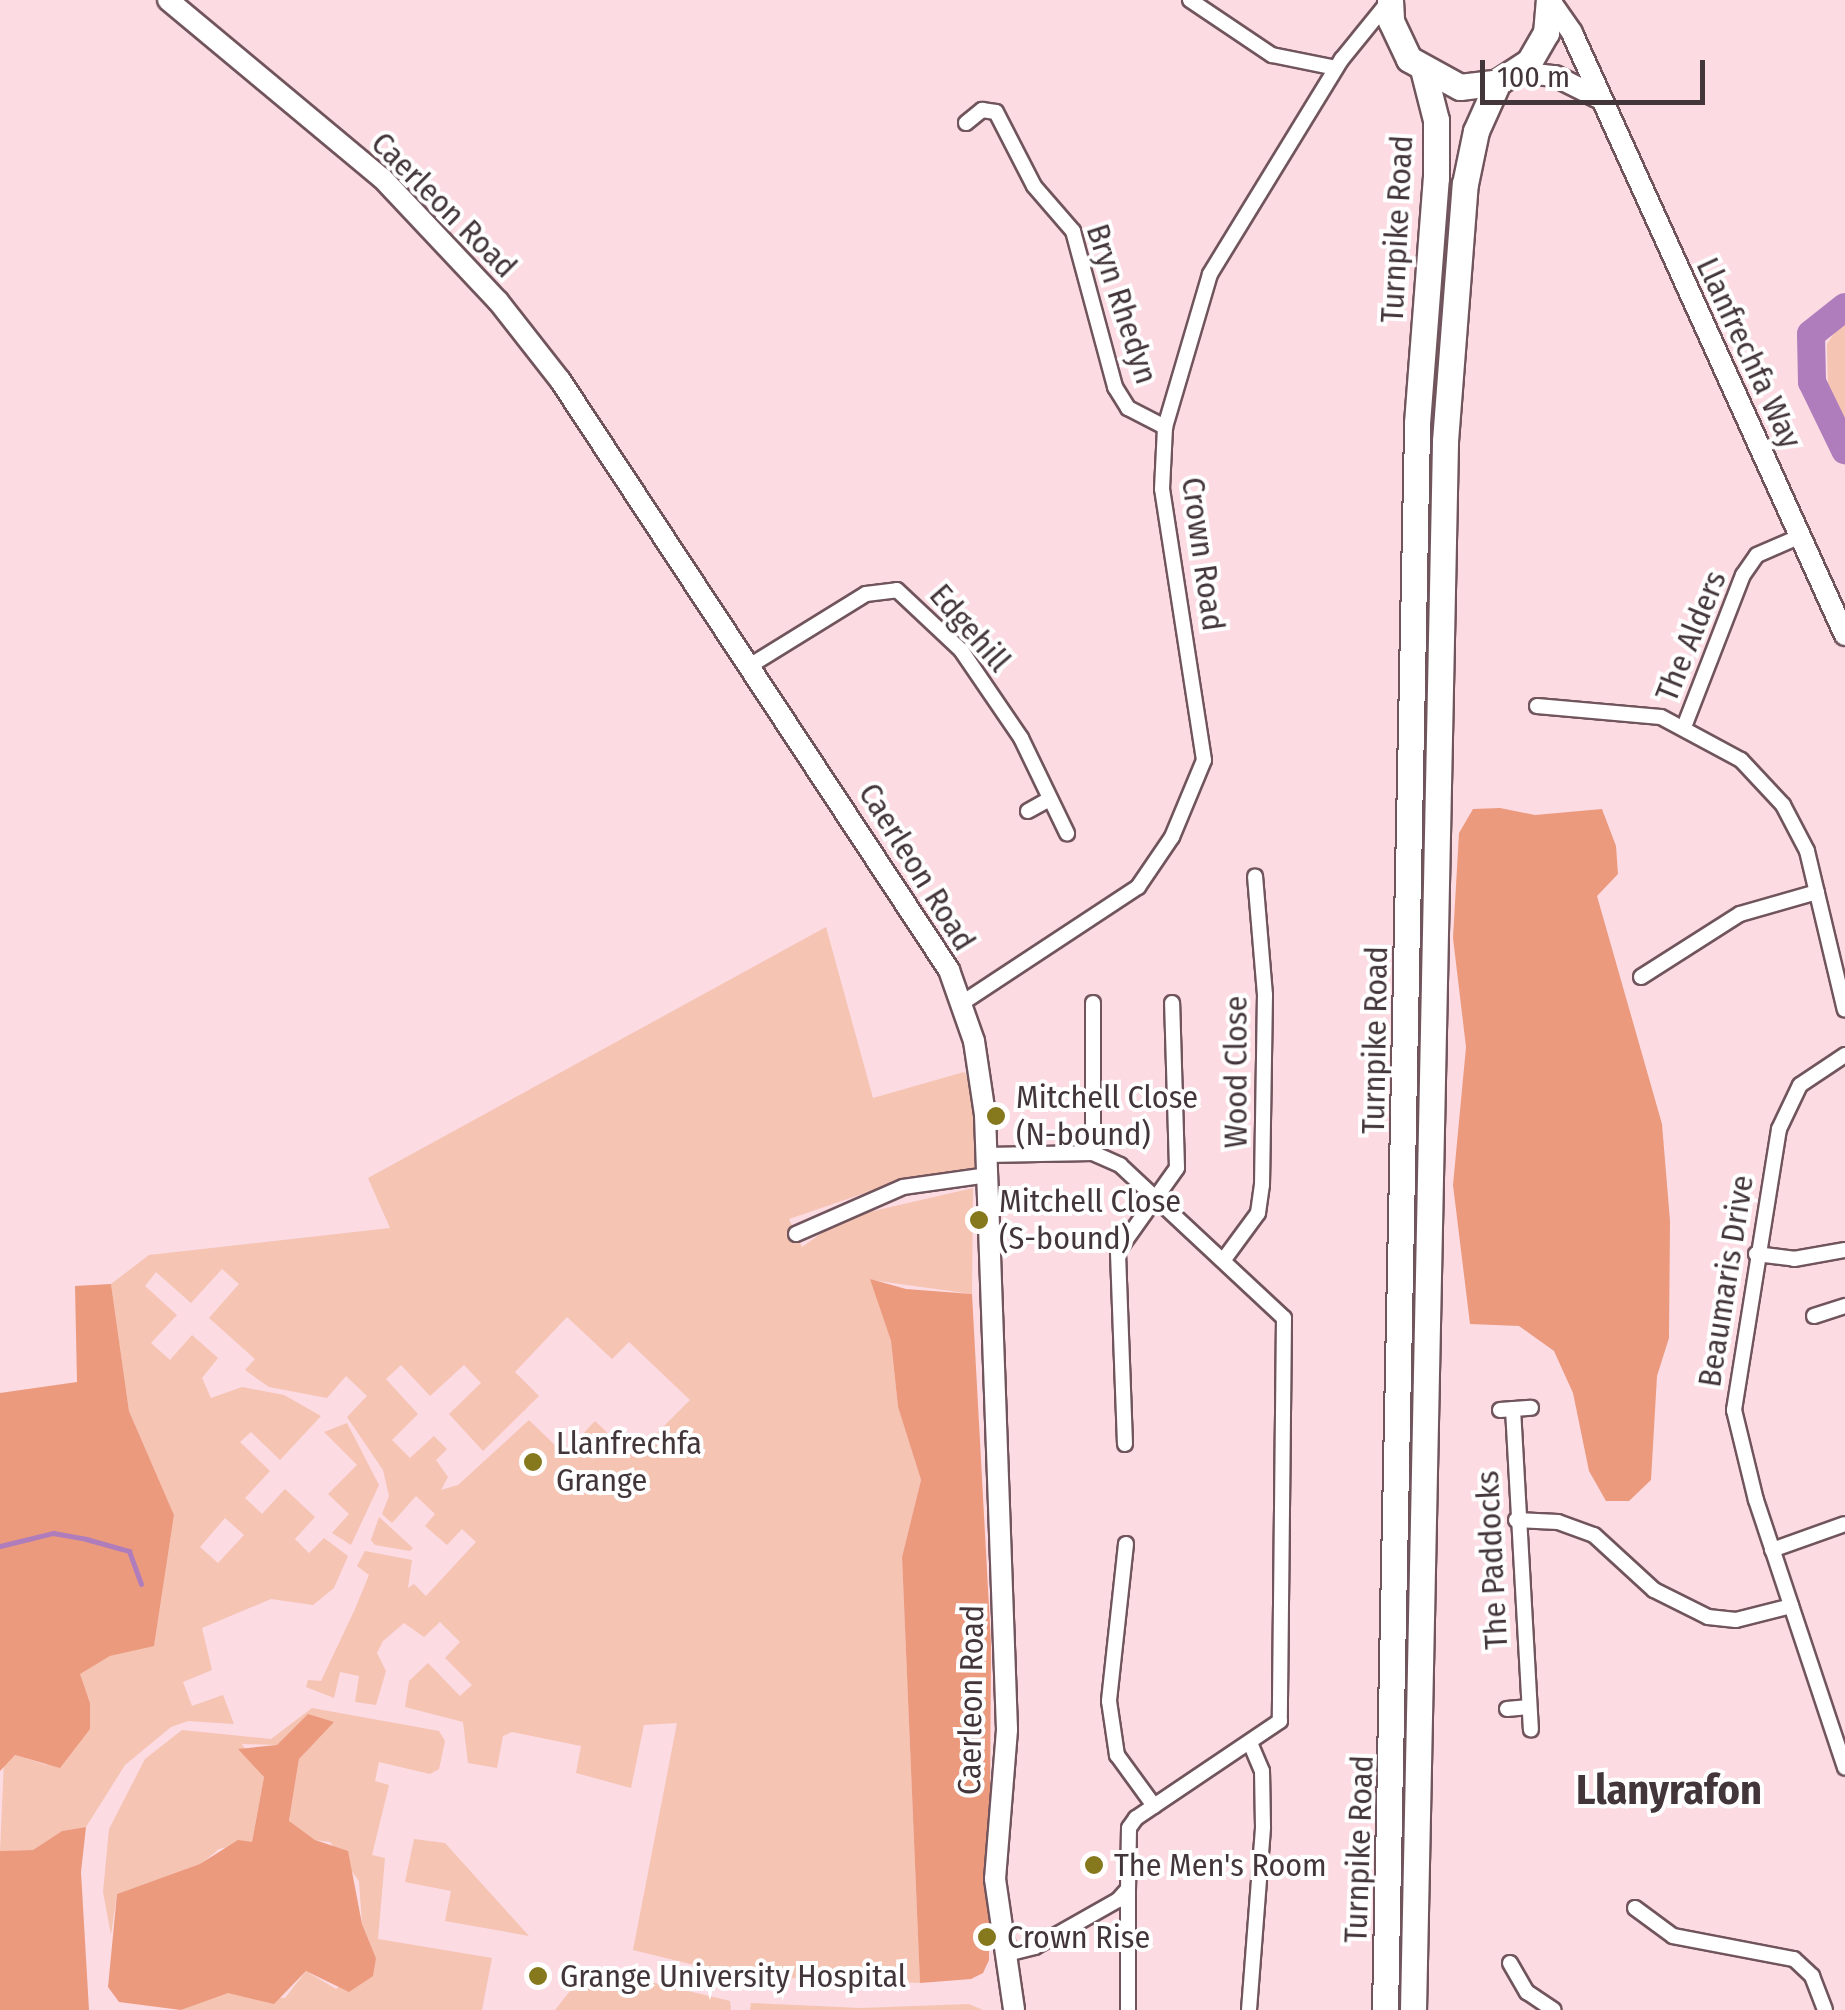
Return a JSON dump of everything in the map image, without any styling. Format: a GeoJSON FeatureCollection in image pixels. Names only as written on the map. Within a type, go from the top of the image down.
{"type":"FeatureCollection","features":[{"type":"Feature","properties":{"kind":"highway"},"geometry":{"type":"LineString","coordinates":[[1390,0],[1397,42],[1424,73],[1460,87],[1507,77]]}},
{"type":"Feature","properties":{"kind":"highway","name":"Turnpike Road"},"geometry":{"type":"LineString","coordinates":[[1413,2010],[1445,442],[1464,184],[1476,131],[1507,77],[1546,34],[1550,0]]}},
{"type":"Feature","properties":{"kind":"highway","name":"Turnpike Road"},"geometry":{"type":"LineString","coordinates":[[1385,2010],[1417,423],[1436,178],[1436,120],[1424,73]]}},
{"type":"Feature","properties":{"kind":"main road","name":"Caerleon Road"},"geometry":{"type":"LineString","coordinates":[[168,0],[382,178],[498,301],[560,380],[925,928],[962,1003],[979,1068],[988,1165],[1007,1730],[995,1879],[1014,2010]]}},
{"type":"Feature","properties":{"kind":"main road","name":"Llanfrechfa Way"},"geometry":{"type":"LineString","coordinates":[[1550,0],[1572,33],[1597,96],[1845,635]]}},
{"type":"Feature","properties":{"kind":"main road"},"geometry":{"type":"LineString","coordinates":[[1507,77],[1556,76],[1597,96]]}},
{"type":"Feature","properties":{"kind":"street"},"geometry":{"type":"LineString","coordinates":[[1190,0],[1272,55],[1339,64]]}},
{"type":"Feature","properties":{"kind":"street","name":"Crown Road"},"geometry":{"type":"LineString","coordinates":[[962,1003],[1138,887],[1172,838],[1204,760],[1162,489],[1165,426],[1210,274],[1339,64],[1390,0]]}},
{"type":"Feature","properties":{"kind":"street","name":"Bryn Rhedyn"},"geometry":{"type":"LineString","coordinates":[[966,123],[982,110],[996,112],[1034,186],[1073,232],[1116,387],[1128,408],[1165,426]]}},
{"type":"Feature","properties":{"kind":"street","name":"The Alders"},"geometry":{"type":"LineString","coordinates":[[1684,727],[1743,575],[1757,556],[1801,536]]}},
{"type":"Feature","properties":{"kind":"street","name":"Edgehill"},"geometry":{"type":"LineString","coordinates":[[751,666],[866,594],[897,590],[962,650],[1020,738],[1067,833]]}},
{"type":"Feature","properties":{"kind":"street","name":"The Alders"},"geometry":{"type":"LineString","coordinates":[[1537,706],[1638,711],[1684,727],[1741,760],[1782,804],[1807,851],[1845,1010]]}},
{"type":"Feature","properties":{"kind":"street"},"geometry":{"type":"LineString","coordinates":[[1028,811],[1050,799]]}},
{"type":"Feature","properties":{"kind":"street","name":"Wood Close"},"geometry":{"type":"LineString","coordinates":[[1225,1258],[1258,1214],[1262,1184],[1265,995],[1256,876]]}},
{"type":"Feature","properties":{"kind":"street"},"geometry":{"type":"LineString","coordinates":[[1641,976],[1740,914],[1817,892]]}},
{"type":"Feature","properties":{"kind":"street"},"geometry":{"type":"LineString","coordinates":[[1093,1003],[1093,1153]]}},
{"type":"Feature","properties":{"kind":"street"},"geometry":{"type":"LineString","coordinates":[[1125,1444],[1118,1251],[1177,1168],[1172,1003]]}},
{"type":"Feature","properties":{"kind":"street","name":"Beaumaris Drive"},"geometry":{"type":"LineString","coordinates":[[1845,1055],[1812,1072],[1787,1108],[1756,1254],[1734,1410],[1772,1550],[1845,1768]]}},
{"type":"Feature","properties":{"kind":"street"},"geometry":{"type":"LineString","coordinates":[[796,1234],[902,1188],[988,1165],[1093,1153],[1120,1165],[1225,1258],[1284,1318],[1280,1721],[1251,1746],[1154,1806],[1129,1828],[1128,2010]]}},
{"type":"Feature","properties":{"kind":"street"},"geometry":{"type":"LineString","coordinates":[[1756,1254],[1794,1258],[1845,1250]]}},
{"type":"Feature","properties":{"kind":"street"},"geometry":{"type":"LineString","coordinates":[[1814,1316],[1845,1306]]}},
{"type":"Feature","properties":{"kind":"street","name":"The Paddocks"},"geometry":{"type":"LineString","coordinates":[[1531,1408],[1506,1410],[1531,1729]]}},
{"type":"Feature","properties":{"kind":"street"},"geometry":{"type":"LineString","coordinates":[[1516,1520],[1558,1522],[1594,1534],[1654,1590],[1708,1617],[1736,1620],[1791,1606]]}},
{"type":"Feature","properties":{"kind":"street"},"geometry":{"type":"LineString","coordinates":[[1772,1550],[1845,1524]]}},
{"type":"Feature","properties":{"kind":"street"},"geometry":{"type":"LineString","coordinates":[[1126,1544],[1109,1702],[1117,1755],[1154,1806]]}},
{"type":"Feature","properties":{"kind":"street"},"geometry":{"type":"LineString","coordinates":[[1507,1709],[1528,1708]]}},
{"type":"Feature","properties":{"kind":"street"},"geometry":{"type":"LineString","coordinates":[[1249,2010],[1262,1827],[1262,1771],[1251,1746]]}},
{"type":"Feature","properties":{"kind":"street"},"geometry":{"type":"LineString","coordinates":[[1006,1954],[1035,1947],[1128,1889]]}},
{"type":"Feature","properties":{"kind":"street"},"geometry":{"type":"LineString","coordinates":[[1635,1908],[1673,1936],[1794,1959],[1812,1976],[1825,2010]]}},
{"type":"Feature","properties":{"kind":"street"},"geometry":{"type":"LineString","coordinates":[[1510,1964],[1527,1992],[1554,2010]]}},
{"type":"Feature","properties":{"kind":"shaded area"},"geometry":{"type":"Polygon","coordinates":[[[1845,316],[1845,436],[1828,391],[1827,344],[1845,316]]]}},
{"type":"Feature","properties":{"kind":"shaded area"},"geometry":{"type":"Polygon","coordinates":[[[1500,808],[1535,815],[1602,809],[1616,846],[1618,874],[1597,896],[1662,1124],[1670,1221],[1669,1338],[1657,1376],[1651,1480],[1629,1501],[1606,1501],[1589,1471],[1573,1393],[1554,1351],[1519,1326],[1470,1324],[1453,1185],[1466,1047],[1453,938],[1459,833],[1473,809],[1500,808]]]}},
{"type":"Feature","properties":{"kind":"shaded area","name":"Llanfrechfa Grange"},"geometry":{"type":"Polygon","coordinates":[[[826,927],[873,1098],[964,1072],[974,1087],[980,1170],[880,1188],[789,1219],[802,1247],[843,1218],[973,1188],[972,1294],[871,1280],[891,1341],[898,1407],[921,1480],[902,1557],[920,1983],[739,1976],[633,1950],[677,1723],[644,1725],[631,1788],[576,1773],[581,1746],[512,1732],[503,1736],[497,1768],[468,1763],[463,1722],[405,1707],[409,1681],[428,1663],[460,1696],[472,1685],[445,1658],[460,1642],[440,1622],[424,1637],[404,1623],[383,1641],[377,1653],[386,1671],[376,1705],[355,1702],[359,1676],[340,1672],[334,1698],[306,1687],[308,1680],[321,1681],[355,1609],[369,1575],[357,1566],[365,1551],[412,1560],[408,1588],[414,1584],[426,1596],[476,1542],[462,1529],[447,1545],[425,1526],[435,1514],[416,1496],[392,1523],[382,1514],[389,1496],[383,1470],[347,1417],[367,1396],[346,1376],[327,1398],[269,1387],[245,1370],[255,1359],[209,1318],[239,1284],[222,1269],[191,1303],[156,1272],[145,1286],[177,1315],[151,1343],[170,1360],[192,1335],[218,1358],[202,1378],[211,1398],[242,1387],[284,1395],[321,1416],[280,1460],[251,1432],[240,1442],[270,1471],[245,1498],[262,1514],[285,1489],[315,1517],[295,1539],[309,1553],[324,1538],[348,1556],[334,1588],[313,1605],[271,1599],[202,1628],[212,1670],[183,1682],[192,1706],[223,1695],[234,1724],[188,1721],[171,1727],[125,1765],[86,1827],[62,1831],[33,1850],[0,1851],[4,1761],[15,1755],[47,1765],[90,1703],[79,1674],[110,1656],[154,1645],[174,1515],[129,1411],[111,1284],[149,1255],[390,1228],[368,1178],[826,927]],[[567,1317],[515,1372],[539,1396],[483,1451],[449,1414],[481,1383],[464,1365],[430,1396],[401,1365],[386,1379],[418,1414],[392,1440],[410,1458],[434,1436],[447,1449],[436,1460],[448,1477],[441,1490],[458,1485],[529,1420],[564,1454],[595,1421],[633,1457],[690,1400],[629,1342],[612,1359],[567,1317]],[[225,1518],[200,1547],[218,1563],[244,1535],[225,1518]]]}},
{"type":"Feature","properties":{"kind":"shaded area"},"geometry":{"type":"Polygon","coordinates":[[[870,1279],[906,1289],[972,1294],[991,1644],[989,1960],[983,1973],[971,1979],[920,1983],[902,1557],[921,1480],[898,1407],[891,1341],[870,1279]]]}},
{"type":"Feature","properties":{"kind":"shaded area"},"geometry":{"type":"Polygon","coordinates":[[[111,1284],[129,1411],[174,1515],[154,1646],[110,1656],[80,1674],[90,1703],[90,1729],[60,1768],[15,1755],[0,1771],[0,1393],[77,1382],[75,1286],[111,1284]]]}},
{"type":"Feature","properties":{"kind":"shaded area"},"geometry":{"type":"Polygon","coordinates":[[[347,1423],[379,1485],[351,1545],[332,1533],[349,1514],[328,1494],[357,1465],[324,1432],[347,1423]]]}},
{"type":"Feature","properties":{"kind":"shaded area"},"geometry":{"type":"Polygon","coordinates":[[[379,1517],[413,1548],[410,1551],[375,1545],[371,1540],[379,1517]]]}},
{"type":"Feature","properties":{"kind":"shaded area"},"geometry":{"type":"Polygon","coordinates":[[[312,1708],[439,1731],[445,1741],[439,1769],[430,1774],[379,1762],[375,1781],[389,1785],[372,1855],[385,1858],[378,1939],[492,1958],[482,2010],[181,2010],[228,1992],[285,1998],[306,1971],[336,1989],[376,1958],[362,1924],[359,1881],[330,1842],[315,1840],[289,1822],[299,1759],[277,1745],[242,1744],[264,1777],[252,1842],[219,1849],[201,1864],[117,1894],[111,1935],[103,1892],[109,1829],[145,1759],[182,1730],[271,1739],[312,1708]]]}},
{"type":"Feature","properties":{"kind":"shaded area"},"geometry":{"type":"Polygon","coordinates":[[[308,1714],[334,1722],[299,1759],[289,1821],[315,1840],[348,1851],[362,1924],[376,1958],[373,1976],[349,1992],[306,1971],[274,2004],[228,1993],[181,2010],[119,2002],[108,1987],[117,1894],[200,1864],[238,1840],[252,1842],[264,1777],[238,1749],[277,1745],[308,1714]]]}},
{"type":"Feature","properties":{"kind":"shaded area"},"geometry":{"type":"Polygon","coordinates":[[[86,1827],[81,1872],[89,2010],[0,2010],[0,1851],[33,1850],[62,1831],[86,1827]]]}},
{"type":"Feature","properties":{"kind":"shaded area"},"geometry":{"type":"Polygon","coordinates":[[[414,1839],[445,1843],[529,1936],[445,1921],[451,1891],[405,1882],[414,1839]]]}},
{"type":"Feature","properties":{"kind":"shaded area"},"geometry":{"type":"Polygon","coordinates":[[[613,1973],[730,2001],[731,2010],[555,2010],[574,1986],[613,1973]]]}},
{"type":"Feature","properties":{"kind":"shaded area"},"geometry":{"type":"Polygon","coordinates":[[[751,2003],[861,2008],[969,2004],[983,2010],[750,2010],[751,2003]]]}},
{"type":"Feature","properties":{"kind":"waterway"},"geometry":{"type":"LineString","coordinates":[[1845,307],[1811,334],[1812,382],[1845,450]]}},
{"type":"Feature","properties":{"kind":"waterway"},"geometry":{"type":"LineString","coordinates":[[0,1546],[53,1533],[86,1539],[129,1551],[141,1584]]}},
{"type":"Feature","properties":{"kind":"place","name":"Mitchell Close (N-bound)"},"geometry":{"type":"Point","coordinates":[996,1116]}},
{"type":"Feature","properties":{"kind":"place","name":"Mitchell Close (S-bound)"},"geometry":{"type":"Point","coordinates":[979,1220]}},
{"type":"Feature","properties":{"kind":"place","name":"Llanfrechfa Grange"},"geometry":{"type":"Point","coordinates":[533,1462]}},
{"type":"Feature","properties":{"kind":"place","name":"The Men's Room"},"geometry":{"type":"Point","coordinates":[1094,1865]}},
{"type":"Feature","properties":{"kind":"place","name":"Crown Rise"},"geometry":{"type":"Point","coordinates":[987,1937]}},
{"type":"Feature","properties":{"kind":"place","name":"Grange University Hospital"},"geometry":{"type":"Point","coordinates":[538,1976]}},
{"type":"Feature","properties":{"kind":"district","name":"Llanyrafon"},"geometry":{"type":"Point","coordinates":[1669,1790]}}]}
